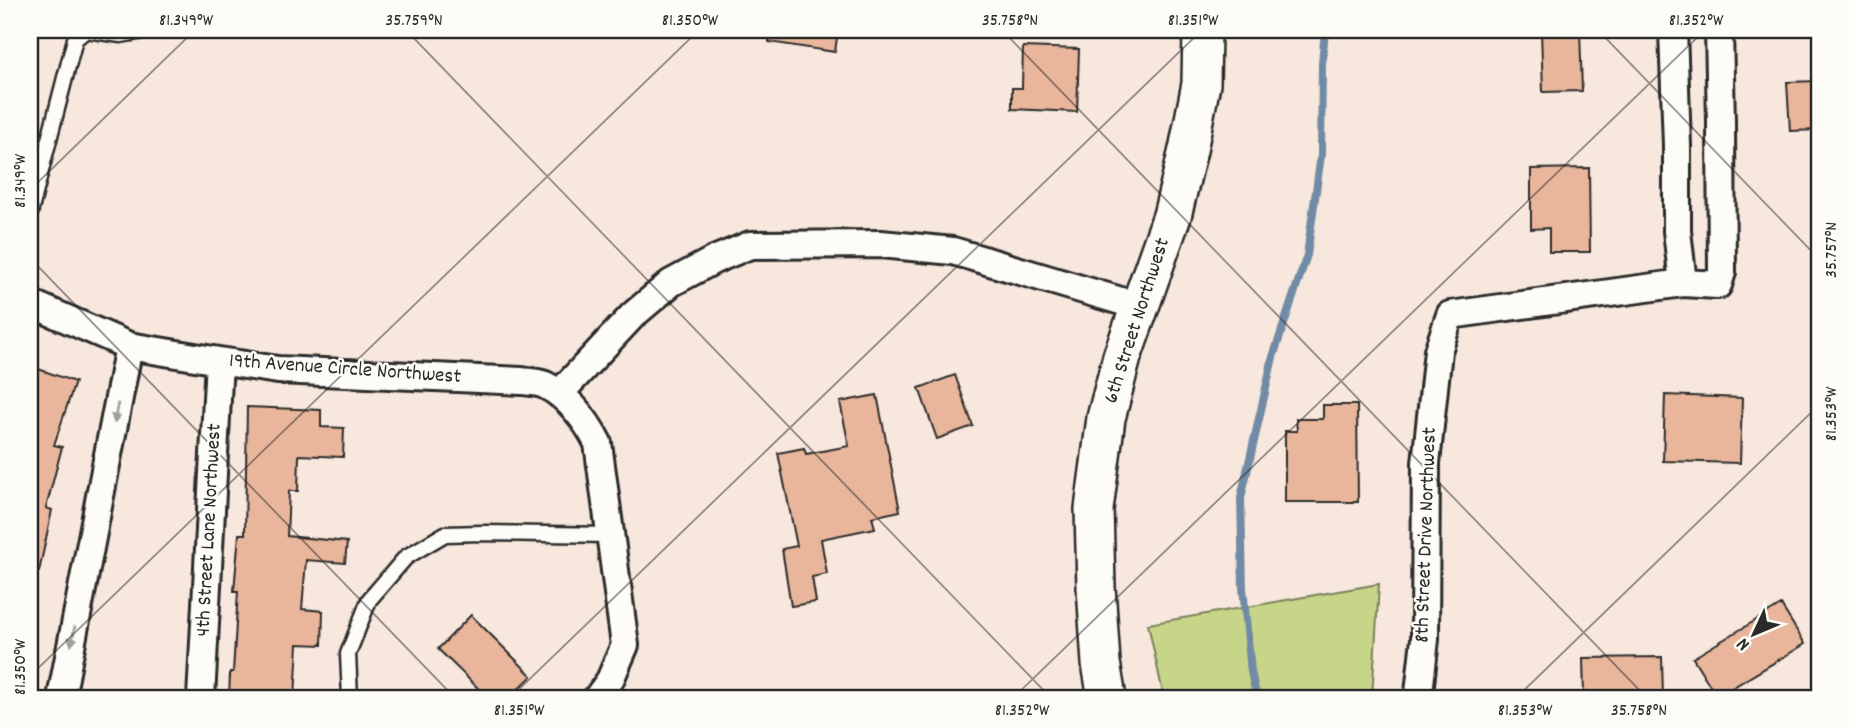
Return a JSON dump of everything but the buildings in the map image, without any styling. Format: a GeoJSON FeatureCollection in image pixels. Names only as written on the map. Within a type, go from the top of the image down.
{"type":"FeatureCollection","features":[{"type":"Feature","properties":{"kind":"street","name":"6th Street Northwest"},"geometry":{"type":"LineString","coordinates":[[1107,698],[1101,663],[1094,509],[1106,418],[1122,358],[1172,216],[1201,84],[1202,30]]}},
{"type":"Feature","properties":{"kind":"street"},"geometry":{"type":"LineString","coordinates":[[1673,30],[1678,146],[1678,231],[1683,284],[1718,285],[1722,272],[1718,30]]}},
{"type":"Feature","properties":{"kind":"street"},"geometry":{"type":"LineString","coordinates":[[559,394],[633,315],[671,283],[750,245],[881,244],[953,251],[1141,307]]}},
{"type":"Feature","properties":{"kind":"street","name":"8th Street Drive Northwest"},"geometry":{"type":"LineString","coordinates":[[1421,698],[1419,693],[1425,639],[1426,463],[1438,351],[1450,315],[1683,284]]}},
{"type":"Feature","properties":{"kind":"street","name":"19th Avenue Circle Northwest"},"geometry":{"type":"LineString","coordinates":[[30,303],[129,346],[278,370],[522,381],[543,384],[559,394],[580,413],[597,443],[625,645],[610,680],[597,698]]}},
{"type":"Feature","properties":{"kind":"street"},"geometry":{"type":"LineString","coordinates":[[61,698],[129,346]]}},
{"type":"Feature","properties":{"kind":"street","name":"4th Street Lane Northwest"},"geometry":{"type":"LineString","coordinates":[[201,698],[219,361]]}},
{"type":"Feature","properties":{"kind":"lane"},"geometry":{"type":"LineString","coordinates":[[30,214],[75,39],[86,30],[121,35],[150,30]]}},
{"type":"Feature","properties":{"kind":"lane"},"geometry":{"type":"LineString","coordinates":[[350,698],[348,654],[369,600],[406,557],[445,534],[609,535]]}},
{"type":"Feature","properties":{"kind":"green space"},"geometry":{"type":"Polygon","coordinates":[[[1379,584],[1372,698],[1164,698],[1148,624],[1379,584]]]}},
{"type":"Feature","properties":{"kind":"waterway"},"geometry":{"type":"LineString","coordinates":[[1257,698],[1251,672],[1243,588],[1241,498],[1273,357],[1307,255],[1321,155],[1325,30]]}}]}
